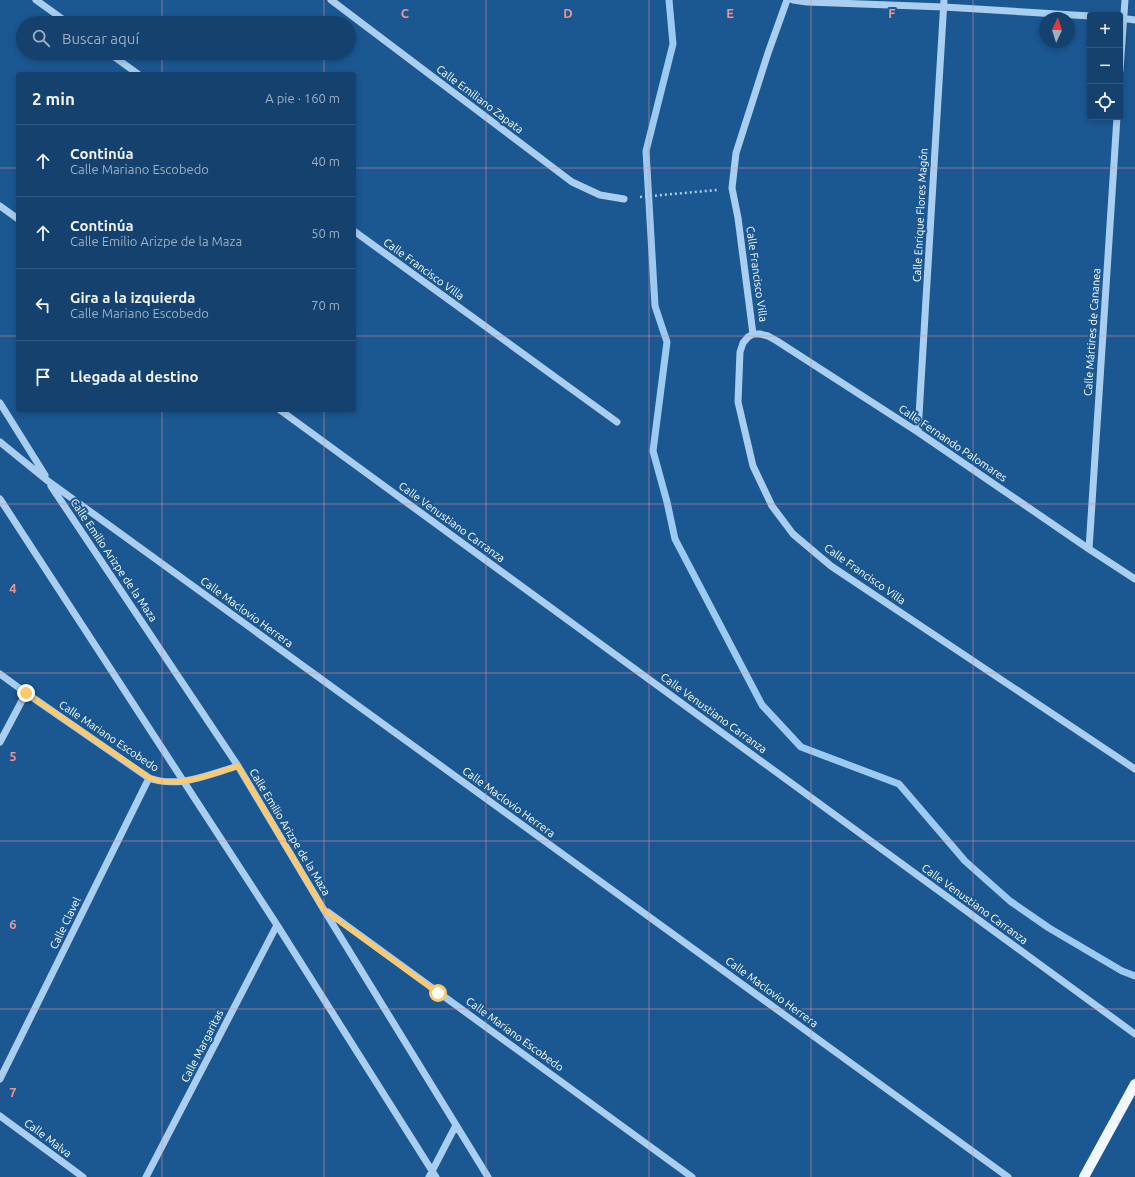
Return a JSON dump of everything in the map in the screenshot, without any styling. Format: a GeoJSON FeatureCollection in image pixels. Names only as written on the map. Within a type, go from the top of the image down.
{"type":"FeatureCollection","features":[{"type":"Feature","properties":{"kind":"main road"},"geometry":{"type":"LineString","coordinates":[[1084,1177],[1135,1084]]}},
{"type":"Feature","properties":{"kind":"street"},"geometry":{"type":"LineString","coordinates":[[36,0],[58,16]]}},
{"type":"Feature","properties":{"kind":"street","name":"Calle Emiliano Zapata"},"geometry":{"type":"LineString","coordinates":[[331,0],[352,16]]}},
{"type":"Feature","properties":{"kind":"street","name":"Calle Francisco Villa"},"geometry":{"type":"LineString","coordinates":[[787,0],[768,53],[736,153],[732,188],[738,218],[754,334],[748,337],[740,352],[738,402],[754,466],[772,506],[793,534],[831,566],[1135,769]]}},
{"type":"Feature","properties":{"kind":"street"},"geometry":{"type":"LineString","coordinates":[[793,0],[807,2],[944,3],[1087,16]]}},
{"type":"Feature","properties":{"kind":"street"},"geometry":{"type":"LineString","coordinates":[[1123,12],[1125,0]]}},
{"type":"Feature","properties":{"kind":"street","name":"Calle Enrique Flores Magón"},"geometry":{"type":"LineString","coordinates":[[918,432],[944,3]]}},
{"type":"Feature","properties":{"kind":"street"},"geometry":{"type":"LineString","coordinates":[[1123,18],[1135,20]]}},
{"type":"Feature","properties":{"kind":"street","name":"Calle Emiliano Zapata"},"geometry":{"type":"LineString","coordinates":[[356,19],[572,182],[600,195],[624,199]]}},
{"type":"Feature","properties":{"kind":"street"},"geometry":{"type":"LineString","coordinates":[[119,60],[135,72]]}},
{"type":"Feature","properties":{"kind":"street","name":"Calle Mártires de Cananea"},"geometry":{"type":"LineString","coordinates":[[1089,549],[1117,120]]}},
{"type":"Feature","properties":{"kind":"street"},"geometry":{"type":"LineString","coordinates":[[0,206],[16,218]]}},
{"type":"Feature","properties":{"kind":"street","name":"Calle Francisco Villa"},"geometry":{"type":"LineString","coordinates":[[356,232],[617,422]]}},
{"type":"Feature","properties":{"kind":"street","name":"Calle Fernando Palomares"},"geometry":{"type":"LineString","coordinates":[[754,334],[768,336],[777,341],[918,432],[1135,579]]}},
{"type":"Feature","properties":{"kind":"street","name":"Calle Emilio Arizpe de la Maza"},"geometry":{"type":"LineString","coordinates":[[0,402],[48,481],[238,766],[324,910],[488,1177]]}},
{"type":"Feature","properties":{"kind":"street","name":"Calle Venustiano Carranza"},"geometry":{"type":"LineString","coordinates":[[283,412],[1135,1034]]}},
{"type":"Feature","properties":{"kind":"street","name":"Calle Maclovio Herrera"},"geometry":{"type":"LineString","coordinates":[[0,442],[48,481],[1008,1177]]}},
{"type":"Feature","properties":{"kind":"street"},"geometry":{"type":"LineString","coordinates":[[0,499],[277,925],[432,1175]]}},
{"type":"Feature","properties":{"kind":"street","name":"Calle Mariano Escobedo"},"geometry":{"type":"LineString","coordinates":[[0,674],[150,778],[158,781],[184,782],[238,766]]}},
{"type":"Feature","properties":{"kind":"street"},"geometry":{"type":"LineString","coordinates":[[0,742],[26,693]]}},
{"type":"Feature","properties":{"kind":"street","name":"Calle Clavel"},"geometry":{"type":"LineString","coordinates":[[0,1079],[150,778]]}},
{"type":"Feature","properties":{"kind":"street","name":"Calle Mariano Escobedo"},"geometry":{"type":"LineString","coordinates":[[324,910],[692,1177]]}},
{"type":"Feature","properties":{"kind":"street","name":"Calle Margaritas"},"geometry":{"type":"LineString","coordinates":[[146,1177],[277,925]]}},
{"type":"Feature","properties":{"kind":"street","name":"Calle Malva"},"geometry":{"type":"LineString","coordinates":[[0,1116],[83,1177]]}},
{"type":"Feature","properties":{"kind":"street"},"geometry":{"type":"LineString","coordinates":[[432,1175],[456,1125]]}},
{"type":"Feature","properties":{"kind":"path"},"geometry":{"type":"LineString","coordinates":[[624,199],[709,191]]}},
{"type":"Feature","properties":{"kind":"waterway"},"geometry":{"type":"LineString","coordinates":[[669,0],[673,44],[646,151],[655,306],[667,342],[653,451],[667,502],[675,539],[762,705],[801,747],[899,784],[965,861],[1010,901],[1049,928],[1122,971],[1135,976]]}},
{"type":"Feature","properties":{"kind":"route"},"geometry":{"type":"LineString","coordinates":[[26,693],[150,778],[158,781],[184,782],[238,766],[324,910],[438,993]]}}]}
